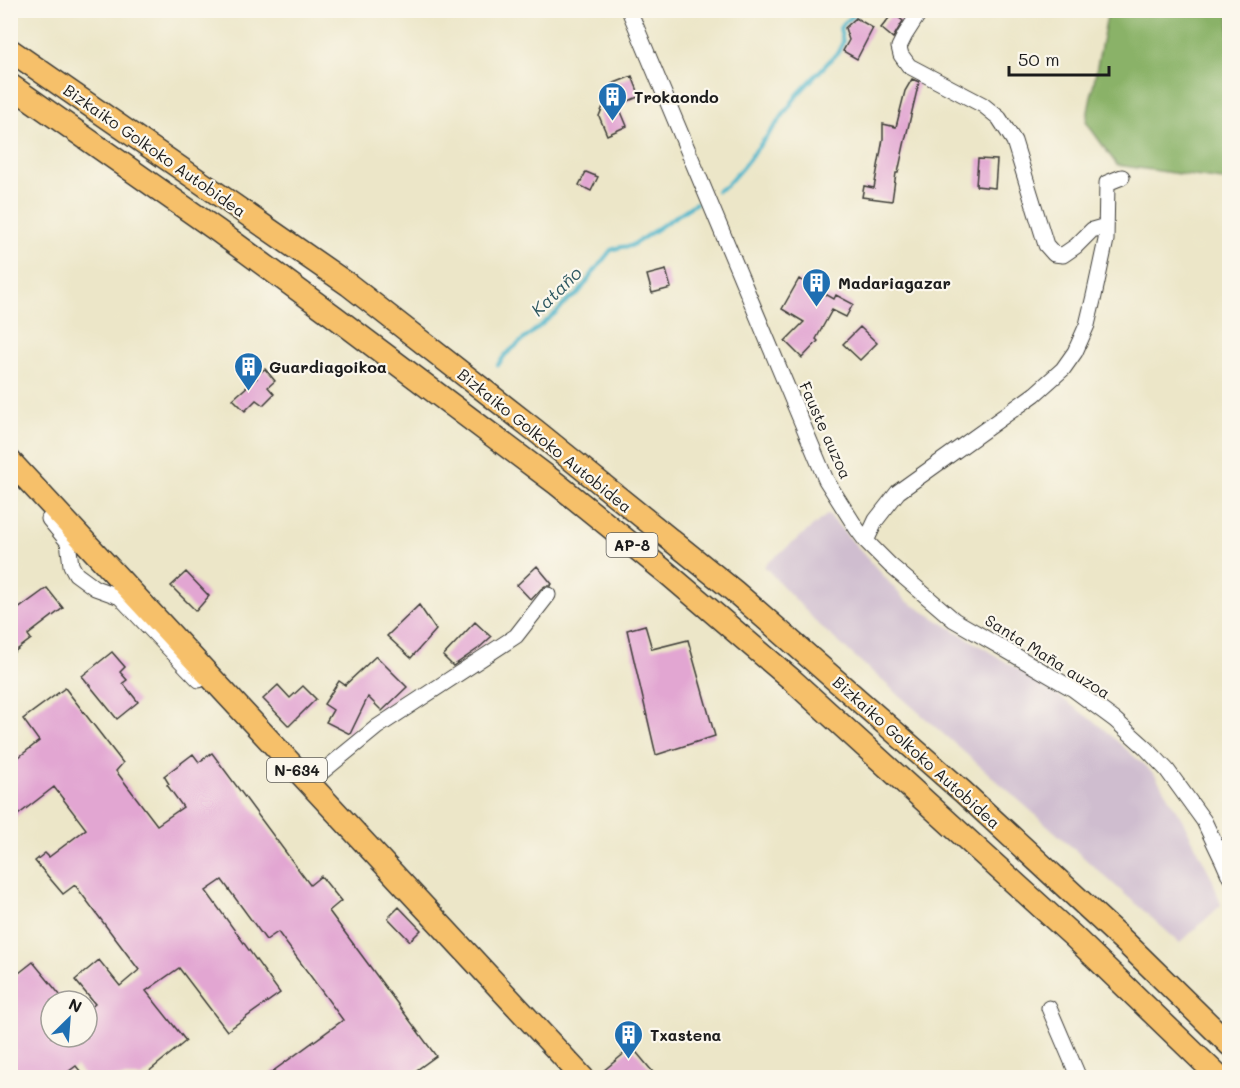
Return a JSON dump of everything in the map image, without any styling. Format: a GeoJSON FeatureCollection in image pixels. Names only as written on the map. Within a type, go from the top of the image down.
{"type":"FeatureCollection","features":[{"type":"Feature","properties":{"kind":"highway","name":"Bizkaiko Golkoko Autobidea"},"geometry":{"type":"LineString","coordinates":[[10,50],[349,285],[536,431],[734,591],[972,800],[1125,942],[1230,1045]]}},
{"type":"Feature","properties":{"kind":"highway","name":"Bizkaiko Golkoko Autobidea"},"geometry":{"type":"LineString","coordinates":[[10,85],[218,231],[345,324],[557,484],[667,573],[791,679],[1064,928],[1213,1070]]}},
{"type":"Feature","properties":{"kind":"highway","name":"N-634"},"geometry":{"type":"LineString","coordinates":[[10,461],[583,1077]]}},
{"type":"Feature","properties":{"kind":"street","name":"Fauste auzoa"},"geometry":{"type":"LineString","coordinates":[[629,10],[826,480],[866,542]]}},
{"type":"Feature","properties":{"kind":"street"},"geometry":{"type":"LineString","coordinates":[[921,10],[899,47],[901,55],[909,66],[983,105],[999,118],[1014,141],[1046,245],[1054,254],[1063,255],[1092,230],[1106,226]]}},
{"type":"Feature","properties":{"kind":"street"},"geometry":{"type":"LineString","coordinates":[[866,542],[876,520],[898,492],[1035,394],[1063,369],[1075,352],[1087,325],[1106,240],[1107,183],[1122,177]]}},
{"type":"Feature","properties":{"kind":"street"},"geometry":{"type":"LineString","coordinates":[[10,478],[68,542],[71,565],[76,574],[95,588],[120,597],[199,681],[226,701],[240,708]]}},
{"type":"Feature","properties":{"kind":"street","name":"Santa Maña auzoa"},"geometry":{"type":"LineString","coordinates":[[866,542],[954,620],[1073,689],[1115,720],[1138,741],[1167,770],[1204,820],[1230,877]]}},
{"type":"Feature","properties":{"kind":"street"},"geometry":{"type":"LineString","coordinates":[[324,798],[321,783],[322,772],[377,727],[516,636],[548,595]]}},
{"type":"Feature","properties":{"kind":"street"},"geometry":{"type":"LineString","coordinates":[[288,760],[304,768],[322,772]]}},
{"type":"Feature","properties":{"kind":"street"},"geometry":{"type":"LineString","coordinates":[[1049,1008],[1074,1074]]}},
{"type":"Feature","properties":{"kind":"shaded area"},"geometry":{"type":"Polygon","coordinates":[[[828,514],[905,600],[1045,686],[1099,725],[1155,775],[1183,821],[1212,878],[1221,905],[1180,943],[820,626],[764,566],[828,514]]]}},
{"type":"Feature","properties":{"kind":"green space"},"geometry":{"type":"Polygon","coordinates":[[[1108,11],[1229,11],[1229,181],[1117,165],[1086,122],[1108,11]]]}},
{"type":"Feature","properties":{"kind":"building"},"geometry":{"type":"Polygon","coordinates":[[[893,13],[903,21],[893,38],[881,28],[893,13]]]}},
{"type":"Feature","properties":{"kind":"building"},"geometry":{"type":"Polygon","coordinates":[[[856,18],[873,28],[857,59],[843,51],[849,40],[845,28],[856,18]]]}},
{"type":"Feature","properties":{"kind":"building"},"geometry":{"type":"Polygon","coordinates":[[[632,76],[640,96],[619,107],[627,126],[607,135],[599,116],[607,97],[616,93],[612,84],[632,76]]]}},
{"type":"Feature","properties":{"kind":"building"},"geometry":{"type":"Polygon","coordinates":[[[912,79],[919,82],[898,173],[896,173],[892,201],[862,197],[864,186],[874,188],[883,139],[883,124],[896,127],[905,91],[912,79]]]}},
{"type":"Feature","properties":{"kind":"building"},"geometry":{"type":"Polygon","coordinates":[[[978,159],[997,160],[995,188],[976,186],[978,159]]]}},
{"type":"Feature","properties":{"kind":"building"},"geometry":{"type":"Polygon","coordinates":[[[586,172],[598,177],[591,191],[579,185],[586,172]]]}},
{"type":"Feature","properties":{"kind":"building"},"geometry":{"type":"Polygon","coordinates":[[[666,270],[671,288],[652,293],[647,275],[666,270]]]}},
{"type":"Feature","properties":{"kind":"building","name":"Madariagazar"},"geometry":{"type":"Polygon","coordinates":[[[799,279],[834,299],[836,295],[853,304],[846,317],[832,310],[816,339],[818,341],[802,358],[785,341],[804,322],[782,309],[799,279]]]}},
{"type":"Feature","properties":{"kind":"building"},"geometry":{"type":"Polygon","coordinates":[[[860,327],[877,343],[860,360],[843,344],[860,327]]]}},
{"type":"Feature","properties":{"kind":"building","name":"Guardiagoikoa"},"geometry":{"type":"Polygon","coordinates":[[[265,369],[275,381],[268,387],[274,394],[263,405],[256,400],[245,411],[233,399],[265,369]]]}},
{"type":"Feature","properties":{"kind":"building"},"geometry":{"type":"Polygon","coordinates":[[[537,566],[552,584],[541,589],[531,600],[517,585],[537,566]]]}},
{"type":"Feature","properties":{"kind":"building"},"geometry":{"type":"Polygon","coordinates":[[[186,572],[209,596],[196,611],[171,586],[186,572]]]}},
{"type":"Feature","properties":{"kind":"building"},"geometry":{"type":"Polygon","coordinates":[[[47,588],[63,608],[28,635],[31,639],[10,655],[10,615],[47,588]]]}},
{"type":"Feature","properties":{"kind":"building"},"geometry":{"type":"Polygon","coordinates":[[[419,605],[436,630],[411,658],[387,636],[419,605]]]}},
{"type":"Feature","properties":{"kind":"building"},"geometry":{"type":"Polygon","coordinates":[[[475,622],[491,637],[453,666],[443,656],[475,622]]]}},
{"type":"Feature","properties":{"kind":"building"},"geometry":{"type":"Polygon","coordinates":[[[645,625],[652,649],[688,640],[715,736],[656,755],[627,630],[645,625]]]}},
{"type":"Feature","properties":{"kind":"building"},"geometry":{"type":"Polygon","coordinates":[[[112,652],[125,667],[120,672],[127,680],[123,683],[138,702],[117,719],[82,676],[112,652]]]}},
{"type":"Feature","properties":{"kind":"building"},"geometry":{"type":"Polygon","coordinates":[[[376,656],[407,687],[382,711],[368,697],[350,734],[326,722],[333,710],[324,704],[339,681],[345,685],[376,656]]]}},
{"type":"Feature","properties":{"kind":"building"},"geometry":{"type":"Polygon","coordinates":[[[278,685],[290,698],[303,686],[316,699],[289,726],[263,699],[278,685]]]}},
{"type":"Feature","properties":{"kind":"building"},"geometry":{"type":"Polygon","coordinates":[[[65,688],[123,763],[116,771],[157,825],[183,807],[167,785],[169,784],[164,776],[193,754],[199,762],[212,753],[310,885],[321,876],[341,901],[329,911],[436,1056],[407,1077],[265,1077],[343,1020],[278,932],[266,940],[222,880],[206,891],[280,993],[227,1031],[179,968],[146,991],[186,1041],[142,1077],[85,1077],[76,1066],[61,1077],[10,1077],[10,980],[33,962],[55,989],[39,989],[39,1049],[99,1049],[99,989],[82,989],[75,980],[99,960],[120,986],[139,970],[75,885],[63,894],[35,861],[45,853],[49,857],[86,829],[54,787],[10,821],[10,764],[39,741],[23,719],[65,688]]]}},
{"type":"Feature","properties":{"kind":"building"},"geometry":{"type":"Polygon","coordinates":[[[399,907],[421,930],[410,941],[388,918],[399,907]]]}},
{"type":"Feature","properties":{"kind":"building","name":"Txastena"},"geometry":{"type":"Polygon","coordinates":[[[632,1047],[657,1077],[596,1077],[632,1047]]]}},
{"type":"Feature","properties":{"kind":"waterway","name":"Kataño"},"geometry":{"type":"LineString","coordinates":[[717,191],[726,186],[741,169],[798,94],[839,51],[843,42],[840,28],[861,10]]}},
{"type":"Feature","properties":{"kind":"waterway","name":"Kataño"},"geometry":{"type":"LineString","coordinates":[[498,365],[505,355],[568,300],[578,294],[611,250],[631,246],[696,203]]}},
{"type":"Feature","properties":{"kind":"place","name":"Trokaondo"},"geometry":{"type":"Point","coordinates":[613,122]}},
{"type":"Feature","properties":{"kind":"place","name":"Madariagazar"},"geometry":{"type":"Point","coordinates":[817,308]}},
{"type":"Feature","properties":{"kind":"place","name":"Guardiagoikoa"},"geometry":{"type":"Point","coordinates":[248,392]}},
{"type":"Feature","properties":{"kind":"place","name":"Txastena"},"geometry":{"type":"Point","coordinates":[629,1060]}}]}
